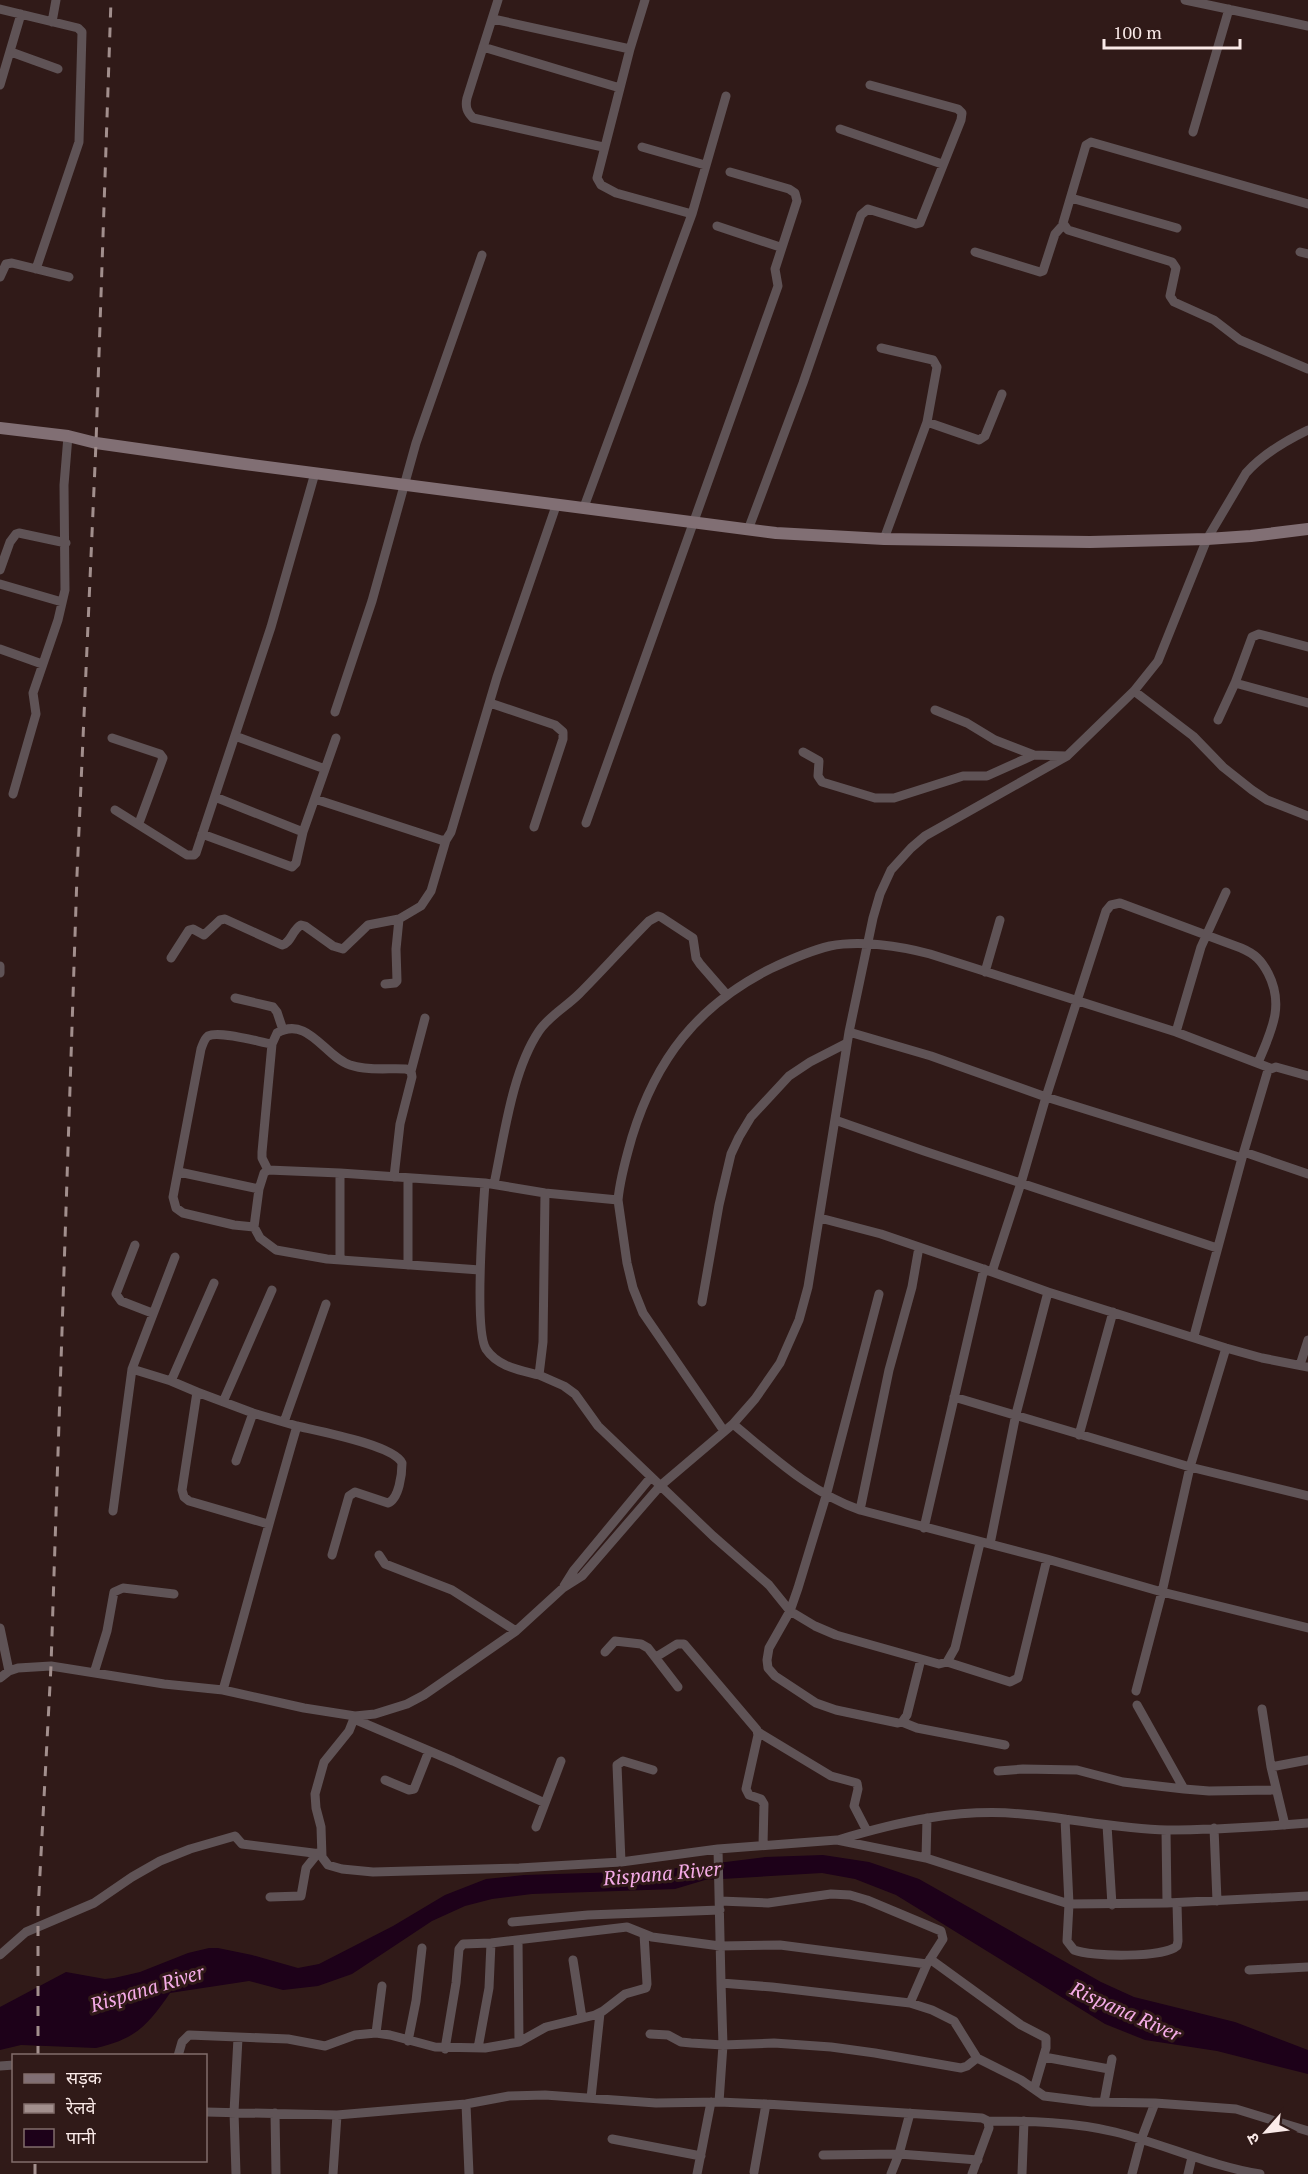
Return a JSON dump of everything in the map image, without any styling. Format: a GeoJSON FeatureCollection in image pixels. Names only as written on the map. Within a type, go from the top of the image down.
{"type":"FeatureCollection","features":[{"type":"Feature","properties":{"kind":"main road"},"geometry":{"type":"LineString","coordinates":[[0,428],[556,506],[584,507],[748,530],[884,539],[1090,542],[1207,539],[1308,529]]}},
{"type":"Feature","properties":{"kind":"street"},"geometry":{"type":"LineString","coordinates":[[52,22],[56,0]]}},
{"type":"Feature","properties":{"kind":"street"},"geometry":{"type":"LineString","coordinates":[[498,0],[466,103],[467,110],[473,118],[603,147]]}},
{"type":"Feature","properties":{"kind":"street"},"geometry":{"type":"LineString","coordinates":[[645,0],[603,147],[597,178],[604,189],[692,214]]}},
{"type":"Feature","properties":{"kind":"street"},"geometry":{"type":"LineString","coordinates":[[1185,0],[1308,26]]}},
{"type":"Feature","properties":{"kind":"street"},"geometry":{"type":"LineString","coordinates":[[0,9],[78,28],[82,32],[79,142],[36,269]]}},
{"type":"Feature","properties":{"kind":"street"},"geometry":{"type":"LineString","coordinates":[[1193,132],[1229,9]]}},
{"type":"Feature","properties":{"kind":"street"},"geometry":{"type":"LineString","coordinates":[[0,85],[21,14]]}},
{"type":"Feature","properties":{"kind":"street"},"geometry":{"type":"LineString","coordinates":[[493,19],[630,49]]}},
{"type":"Feature","properties":{"kind":"street"},"geometry":{"type":"LineString","coordinates":[[483,47],[620,88]]}},
{"type":"Feature","properties":{"kind":"street"},"geometry":{"type":"LineString","coordinates":[[10,52],[58,69]]}},
{"type":"Feature","properties":{"kind":"street"},"geometry":{"type":"LineString","coordinates":[[748,530],[803,383],[861,215],[868,209],[916,224],[920,223],[962,116],[960,111],[870,85]]}},
{"type":"Feature","properties":{"kind":"street"},"geometry":{"type":"LineString","coordinates":[[584,507],[692,214],[726,96]]}},
{"type":"Feature","properties":{"kind":"street"},"geometry":{"type":"LineString","coordinates":[[840,129],[942,164]]}},
{"type":"Feature","properties":{"kind":"street"},"geometry":{"type":"LineString","coordinates":[[975,252],[1039,273],[1043,271],[1057,230],[1063,225],[1086,145],[1091,142],[1308,204]]}},
{"type":"Feature","properties":{"kind":"street"},"geometry":{"type":"LineString","coordinates":[[642,147],[705,165]]}},
{"type":"Feature","properties":{"kind":"street"},"geometry":{"type":"LineString","coordinates":[[586,823],[777,291],[778,283],[774,272],[780,247],[797,201],[795,193],[789,189],[730,172]]}},
{"type":"Feature","properties":{"kind":"street"},"geometry":{"type":"LineString","coordinates":[[1071,198],[1177,228]]}},
{"type":"Feature","properties":{"kind":"street"},"geometry":{"type":"LineString","coordinates":[[1063,225],[1068,230],[1172,262],[1176,268],[1170,296],[1174,302],[1214,321],[1240,340],[1308,369]]}},
{"type":"Feature","properties":{"kind":"street"},"geometry":{"type":"LineString","coordinates":[[717,226],[780,247]]}},
{"type":"Feature","properties":{"kind":"street"},"geometry":{"type":"LineString","coordinates":[[335,712],[372,601],[403,483],[449,344],[482,255]]}},
{"type":"Feature","properties":{"kind":"street"},"geometry":{"type":"LineString","coordinates":[[0,277],[3,268],[8,263],[69,277]]}},
{"type":"Feature","properties":{"kind":"street"},"geometry":{"type":"LineString","coordinates":[[881,348],[933,360],[937,364],[927,422],[884,539]]}},
{"type":"Feature","properties":{"kind":"street"},"geometry":{"type":"LineString","coordinates":[[927,422],[979,440],[985,436],[1002,394]]}},
{"type":"Feature","properties":{"kind":"street"},"geometry":{"type":"LineString","coordinates":[[355,1717],[391,1711],[416,1700],[516,1631],[562,1588],[582,1576],[660,1486],[733,1424],[755,1400],[772,1376],[795,1330],[808,1287],[849,1032],[867,945],[886,879],[896,863],[911,848],[940,826],[1067,756],[1134,691],[1150,673],[1164,648],[1207,539],[1250,468],[1277,446],[1308,430]]}},
{"type":"Feature","properties":{"kind":"street"},"geometry":{"type":"LineString","coordinates":[[13,794],[36,714],[33,693],[62,602],[66,543],[64,485],[68,436]]}},
{"type":"Feature","properties":{"kind":"street"},"geometry":{"type":"LineString","coordinates":[[115,810],[191,856],[196,853],[271,627],[315,473]]}},
{"type":"Feature","properties":{"kind":"street"},"geometry":{"type":"LineString","coordinates":[[171,958],[189,930],[193,929],[204,935],[223,919],[282,945],[287,944],[296,928],[301,925],[340,949],[348,946],[368,925],[399,919],[421,906],[431,891],[446,840],[451,832],[490,703],[556,506]]}},
{"type":"Feature","properties":{"kind":"street"},"geometry":{"type":"LineString","coordinates":[[0,570],[10,542],[16,534],[66,543]]}},
{"type":"Feature","properties":{"kind":"street"},"geometry":{"type":"LineString","coordinates":[[0,584],[62,602]]}},
{"type":"Feature","properties":{"kind":"street"},"geometry":{"type":"LineString","coordinates":[[1218,720],[1235,683],[1249,642],[1254,636],[1259,634],[1308,647]]}},
{"type":"Feature","properties":{"kind":"street"},"geometry":{"type":"LineString","coordinates":[[0,649],[42,664]]}},
{"type":"Feature","properties":{"kind":"street"},"geometry":{"type":"LineString","coordinates":[[1235,683],[1308,703]]}},
{"type":"Feature","properties":{"kind":"street"},"geometry":{"type":"LineString","coordinates":[[1134,691],[1193,736],[1223,767],[1252,790],[1267,800],[1308,816]]}},
{"type":"Feature","properties":{"kind":"street"},"geometry":{"type":"LineString","coordinates":[[490,703],[555,725],[563,732],[563,739],[534,827]]}},
{"type":"Feature","properties":{"kind":"street"},"geometry":{"type":"LineString","coordinates":[[935,710],[967,723],[995,740],[1034,755],[1067,756]]}},
{"type":"Feature","properties":{"kind":"street"},"geometry":{"type":"LineString","coordinates":[[235,736],[325,769]]}},
{"type":"Feature","properties":{"kind":"street"},"geometry":{"type":"LineString","coordinates":[[112,738],[160,754],[163,758],[139,823]]}},
{"type":"Feature","properties":{"kind":"street"},"geometry":{"type":"LineString","coordinates":[[202,834],[292,867],[296,863],[303,832],[336,738]]}},
{"type":"Feature","properties":{"kind":"street"},"geometry":{"type":"LineString","coordinates":[[803,752],[819,761],[818,776],[822,782],[883,799],[894,798],[963,776],[987,776],[1034,755]]}},
{"type":"Feature","properties":{"kind":"street"},"geometry":{"type":"LineString","coordinates":[[215,797],[303,832]]}},
{"type":"Feature","properties":{"kind":"street"},"geometry":{"type":"LineString","coordinates":[[315,799],[446,840]]}},
{"type":"Feature","properties":{"kind":"street"},"geometry":{"type":"LineString","coordinates":[[1176,1032],[1206,934],[1226,892]]}},
{"type":"Feature","properties":{"kind":"street"},"geometry":{"type":"LineString","coordinates":[[924,1528],[954,1397],[988,1270],[1021,1183],[1076,1001],[1106,911],[1111,905],[1120,903],[1206,934],[1252,952],[1262,962],[1272,981],[1277,1008],[1258,1063]]}},
{"type":"Feature","properties":{"kind":"street"},"geometry":{"type":"LineString","coordinates":[[727,995],[696,958],[693,939],[661,917],[649,921],[539,1031],[519,1076],[490,1184],[480,1270],[482,1341],[485,1347],[494,1358],[507,1366],[539,1375],[564,1386],[575,1394],[598,1426],[713,1536],[769,1585],[790,1611],[808,1623],[836,1635],[939,1664],[947,1662],[1011,1682],[1015,1681],[1018,1678],[1047,1559]]}},
{"type":"Feature","properties":{"kind":"street"},"geometry":{"type":"LineString","coordinates":[[385,984],[397,981],[396,949],[399,919]]}},
{"type":"Feature","properties":{"kind":"street"},"geometry":{"type":"LineString","coordinates":[[985,972],[1000,920]]}},
{"type":"Feature","properties":{"kind":"street"},"geometry":{"type":"LineString","coordinates":[[724,1431],[643,1313],[633,1288],[627,1263],[618,1200],[620,1180],[637,1120],[644,1099],[661,1066],[682,1038],[713,1006],[759,975],[786,961],[832,946],[867,945],[907,948],[1176,1032],[1270,1068],[1276,1067],[1308,1076]]}},
{"type":"Feature","properties":{"kind":"street"},"geometry":{"type":"LineString","coordinates":[[0,966],[0,973]]}},
{"type":"Feature","properties":{"kind":"street"},"geometry":{"type":"LineString","coordinates":[[235,998],[273,1007],[283,1030]]}},
{"type":"Feature","properties":{"kind":"street"},"geometry":{"type":"LineString","coordinates":[[393,1177],[400,1124],[424,1018]]}},
{"type":"Feature","properties":{"kind":"street"},"geometry":{"type":"LineString","coordinates":[[268,1170],[262,1158],[262,1152],[272,1044],[277,1033],[283,1030],[298,1030],[313,1036],[338,1059],[351,1066],[411,1071]]}},
{"type":"Feature","properties":{"kind":"street"},"geometry":{"type":"LineString","coordinates":[[849,1032],[931,1056],[1046,1097],[1308,1174]]}},
{"type":"Feature","properties":{"kind":"street"},"geometry":{"type":"LineString","coordinates":[[254,1227],[212,1221],[178,1211],[173,1197],[201,1049],[206,1037],[220,1034],[272,1044]]}},
{"type":"Feature","properties":{"kind":"street"},"geometry":{"type":"LineString","coordinates":[[702,1302],[719,1205],[731,1154],[739,1137],[751,1116],[789,1076],[847,1043]]}},
{"type":"Feature","properties":{"kind":"street"},"geometry":{"type":"LineString","coordinates":[[1194,1336],[1266,1073],[1270,1068]]}},
{"type":"Feature","properties":{"kind":"street"},"geometry":{"type":"LineString","coordinates":[[835,1120],[1217,1248]]}},
{"type":"Feature","properties":{"kind":"street"},"geometry":{"type":"LineString","coordinates":[[480,1270],[340,1260],[276,1250],[260,1238],[254,1227],[259,1189],[264,1173],[268,1170],[340,1173],[490,1184],[545,1193],[618,1200]]}},
{"type":"Feature","properties":{"kind":"street"},"geometry":{"type":"LineString","coordinates":[[178,1172],[259,1189]]}},
{"type":"Feature","properties":{"kind":"street"},"geometry":{"type":"LineString","coordinates":[[340,1173],[340,1260]]}},
{"type":"Feature","properties":{"kind":"street"},"geometry":{"type":"LineString","coordinates":[[408,1178],[408,1265]]}},
{"type":"Feature","properties":{"kind":"street"},"geometry":{"type":"LineString","coordinates":[[539,1375],[543,1342],[545,1193]]}},
{"type":"Feature","properties":{"kind":"street"},"geometry":{"type":"LineString","coordinates":[[820,1218],[881,1234],[1048,1292],[1262,1358],[1304,1366],[1308,1340]]}},
{"type":"Feature","properties":{"kind":"street"},"geometry":{"type":"LineString","coordinates":[[135,1245],[116,1294],[121,1301],[152,1313]]}},
{"type":"Feature","properties":{"kind":"street"},"geometry":{"type":"LineString","coordinates":[[860,1510],[889,1370],[912,1287],[919,1247]]}},
{"type":"Feature","properties":{"kind":"street"},"geometry":{"type":"LineString","coordinates":[[113,1511],[132,1369],[175,1257]]}},
{"type":"Feature","properties":{"kind":"street"},"geometry":{"type":"LineString","coordinates":[[171,1381],[214,1283]]}},
{"type":"Feature","properties":{"kind":"street"},"geometry":{"type":"LineString","coordinates":[[223,1402],[272,1290]]}},
{"type":"Feature","properties":{"kind":"street"},"geometry":{"type":"LineString","coordinates":[[947,1662],[955,1648],[985,1544],[1048,1292]]}},
{"type":"Feature","properties":{"kind":"street"},"geometry":{"type":"LineString","coordinates":[[879,1294],[826,1496],[790,1611],[773,1640],[768,1654],[768,1668],[775,1676],[824,1707],[891,1723],[902,1722],[917,1728],[1005,1745]]}},
{"type":"Feature","properties":{"kind":"street"},"geometry":{"type":"LineString","coordinates":[[284,1422],[326,1304]]}},
{"type":"Feature","properties":{"kind":"street"},"geometry":{"type":"LineString","coordinates":[[1079,1435],[1113,1312]]}},
{"type":"Feature","properties":{"kind":"street"},"geometry":{"type":"LineString","coordinates":[[1136,1691],[1162,1592],[1190,1467],[1226,1348]]}},
{"type":"Feature","properties":{"kind":"street"},"geometry":{"type":"LineString","coordinates":[[132,1369],[171,1381],[254,1413],[358,1440],[396,1455],[402,1463],[396,1496],[392,1502],[388,1503],[355,1492],[348,1496],[332,1555]]}},
{"type":"Feature","properties":{"kind":"street"},"geometry":{"type":"LineString","coordinates":[[197,1392],[182,1490],[184,1497],[189,1501],[268,1524]]}},
{"type":"Feature","properties":{"kind":"street"},"geometry":{"type":"LineString","coordinates":[[954,1397],[1190,1467],[1308,1497]]}},
{"type":"Feature","properties":{"kind":"street"},"geometry":{"type":"LineString","coordinates":[[236,1461],[254,1413]]}},
{"type":"Feature","properties":{"kind":"street"},"geometry":{"type":"LineString","coordinates":[[733,1424],[826,1496],[860,1510],[1162,1592],[1308,1628]]}},
{"type":"Feature","properties":{"kind":"street"},"geometry":{"type":"LineString","coordinates":[[223,1690],[297,1426]]}},
{"type":"Feature","properties":{"kind":"street"},"geometry":{"type":"LineString","coordinates":[[562,1588],[574,1570],[651,1477]]}},
{"type":"Feature","properties":{"kind":"street"},"geometry":{"type":"LineString","coordinates":[[380,1555],[385,1564],[452,1590],[516,1631]]}},
{"type":"Feature","properties":{"kind":"street"},"geometry":{"type":"LineString","coordinates":[[94,1673],[113,1595],[116,1591],[123,1588],[174,1594]]}},
{"type":"Feature","properties":{"kind":"street"},"geometry":{"type":"LineString","coordinates":[[0,1628],[9,1671]]}},
{"type":"Feature","properties":{"kind":"street"},"geometry":{"type":"LineString","coordinates":[[605,1652],[613,1642],[617,1641],[641,1644],[656,1657],[678,1688]]}},
{"type":"Feature","properties":{"kind":"street"},"geometry":{"type":"LineString","coordinates":[[656,1657],[677,1644],[684,1644],[758,1732],[831,1776],[857,1783],[854,1806],[867,1831]]}},
{"type":"Feature","properties":{"kind":"street"},"geometry":{"type":"LineString","coordinates":[[902,1722],[910,1705],[921,1659]]}},
{"type":"Feature","properties":{"kind":"street"},"geometry":{"type":"LineString","coordinates":[[0,1678],[9,1671],[28,1666],[51,1666],[223,1690],[355,1717],[545,1803]]}},
{"type":"Feature","properties":{"kind":"street"},"geometry":{"type":"LineString","coordinates":[[1137,1705],[1184,1788]]}},
{"type":"Feature","properties":{"kind":"street"},"geometry":{"type":"LineString","coordinates":[[1262,1709],[1271,1767],[1285,1825]]}},
{"type":"Feature","properties":{"kind":"street"},"geometry":{"type":"LineString","coordinates":[[355,1717],[349,1731],[324,1762],[316,1787],[315,1802],[321,1827],[320,1854],[325,1862],[334,1868],[373,1872],[519,1868],[621,1862],[718,1853],[763,1845],[837,1840],[927,1818],[996,1812],[1166,1830],[1308,1823]]}},
{"type":"Feature","properties":{"kind":"street"},"geometry":{"type":"LineString","coordinates":[[758,1732],[746,1789],[749,1795],[761,1799],[765,1804],[763,1845]]}},
{"type":"Feature","properties":{"kind":"street"},"geometry":{"type":"LineString","coordinates":[[385,1780],[409,1790],[414,1789],[429,1751]]}},
{"type":"Feature","properties":{"kind":"street"},"geometry":{"type":"LineString","coordinates":[[1271,1767],[1308,1760]]}},
{"type":"Feature","properties":{"kind":"street"},"geometry":{"type":"LineString","coordinates":[[536,1827],[561,1761]]}},
{"type":"Feature","properties":{"kind":"street"},"geometry":{"type":"LineString","coordinates":[[621,1862],[617,1765],[623,1761],[653,1770]]}},
{"type":"Feature","properties":{"kind":"street"},"geometry":{"type":"LineString","coordinates":[[998,1771],[1077,1770],[1123,1782],[1209,1791],[1276,1791]]}},
{"type":"Feature","properties":{"kind":"street"},"geometry":{"type":"LineString","coordinates":[[926,1858],[927,1818]]}},
{"type":"Feature","properties":{"kind":"street"},"geometry":{"type":"LineString","coordinates":[[1065,1819],[1069,1904],[1067,1941],[1074,1950],[1102,1954],[1157,1954],[1170,1951],[1177,1946],[1166,1830]]}},
{"type":"Feature","properties":{"kind":"street"},"geometry":{"type":"LineString","coordinates":[[1107,1825],[1112,1905]]}},
{"type":"Feature","properties":{"kind":"street"},"geometry":{"type":"LineString","coordinates":[[1214,1828],[1216,1901]]}},
{"type":"Feature","properties":{"kind":"street"},"geometry":{"type":"LineString","coordinates":[[0,1955],[29,1930],[94,1903],[160,1861],[199,1846],[235,1836],[242,1844],[320,1854]]}},
{"type":"Feature","properties":{"kind":"street"},"geometry":{"type":"LineString","coordinates":[[837,1840],[926,1858],[1069,1904],[1172,1903],[1308,1896]]}},
{"type":"Feature","properties":{"kind":"street"},"geometry":{"type":"LineString","coordinates":[[697,2174],[715,2102],[723,2045],[718,1853]]}},
{"type":"Feature","properties":{"kind":"street"},"geometry":{"type":"LineString","coordinates":[[270,1897],[301,1896],[306,1868],[320,1854]]}},
{"type":"Feature","properties":{"kind":"street"},"geometry":{"type":"LineString","coordinates":[[512,1922],[768,1903],[831,1894],[857,1897],[941,1931],[944,1937],[928,1961],[910,2003]]}},
{"type":"Feature","properties":{"kind":"street"},"geometry":{"type":"LineString","coordinates":[[445,2049],[460,1947],[463,1944],[491,1943],[618,1927],[633,1928],[644,1934],[720,1946],[780,1946],[928,1961],[1014,2020],[1045,2037],[1047,2041],[1044,2057],[1034,2089]]}},
{"type":"Feature","properties":{"kind":"street"},"geometry":{"type":"LineString","coordinates":[[178,2054],[182,2042],[189,2036],[288,2039],[325,2046],[355,2035],[376,2033],[445,2049],[478,2048],[519,2042],[546,2027],[600,2013],[621,1996],[646,1986],[644,1934]]}},
{"type":"Feature","properties":{"kind":"street"},"geometry":{"type":"LineString","coordinates":[[518,1940],[519,2042]]}},
{"type":"Feature","properties":{"kind":"street"},"geometry":{"type":"LineString","coordinates":[[478,2048],[489,1988],[491,1943]]}},
{"type":"Feature","properties":{"kind":"street"},"geometry":{"type":"LineString","coordinates":[[408,2041],[416,2001],[422,1948]]}},
{"type":"Feature","properties":{"kind":"street"},"geometry":{"type":"LineString","coordinates":[[573,1960],[582,2018]]}},
{"type":"Feature","properties":{"kind":"street"},"geometry":{"type":"LineString","coordinates":[[1249,1970],[1308,1967]]}},
{"type":"Feature","properties":{"kind":"street"},"geometry":{"type":"LineString","coordinates":[[721,1983],[910,2003],[932,2010],[954,2021],[977,2058],[1021,2080],[1047,2097],[1236,2109],[1308,2131]]}},
{"type":"Feature","properties":{"kind":"street"},"geometry":{"type":"LineString","coordinates":[[376,2033],[382,1986]]}},
{"type":"Feature","properties":{"kind":"street"},"geometry":{"type":"LineString","coordinates":[[591,2098],[600,2013]]}},
{"type":"Feature","properties":{"kind":"street"},"geometry":{"type":"LineString","coordinates":[[650,2034],[668,2035],[685,2042],[723,2045],[774,2043],[831,2047],[961,2067],[968,2066],[977,2058]]}},
{"type":"Feature","properties":{"kind":"street"},"geometry":{"type":"LineString","coordinates":[[236,2174],[234,2112],[238,2038]]}},
{"type":"Feature","properties":{"kind":"street"},"geometry":{"type":"LineString","coordinates":[[1044,2057],[1110,2064],[1104,2102]]}},
{"type":"Feature","properties":{"kind":"street"},"geometry":{"type":"LineString","coordinates":[[207,2112],[337,2115],[466,2104],[509,2096],[591,2098],[656,2103],[766,2104],[982,2118],[988,2121],[1024,2121],[1099,2129],[1231,2169],[1260,2174]]}},
{"type":"Feature","properties":{"kind":"street"},"geometry":{"type":"LineString","coordinates":[[1132,2174],[1141,2140],[1155,2103]]}},
{"type":"Feature","properties":{"kind":"street"},"geometry":{"type":"LineString","coordinates":[[466,2104],[469,2174]]}},
{"type":"Feature","properties":{"kind":"street"},"geometry":{"type":"LineString","coordinates":[[754,2172],[766,2104]]}},
{"type":"Feature","properties":{"kind":"street"},"geometry":{"type":"LineString","coordinates":[[891,2174],[910,2113]]}},
{"type":"Feature","properties":{"kind":"street"},"geometry":{"type":"LineString","coordinates":[[274,2114],[276,2174]]}},
{"type":"Feature","properties":{"kind":"street"},"geometry":{"type":"LineString","coordinates":[[333,2174],[337,2115]]}},
{"type":"Feature","properties":{"kind":"street"},"geometry":{"type":"LineString","coordinates":[[972,2174],[989,2128],[988,2121]]}},
{"type":"Feature","properties":{"kind":"street"},"geometry":{"type":"LineString","coordinates":[[1022,2174],[1024,2121]]}},
{"type":"Feature","properties":{"kind":"street"},"geometry":{"type":"LineString","coordinates":[[612,2139],[701,2156]]}},
{"type":"Feature","properties":{"kind":"street"},"geometry":{"type":"LineString","coordinates":[[823,2155],[899,2154],[978,2160]]}},
{"type":"Feature","properties":{"kind":"street"},"geometry":{"type":"LineString","coordinates":[[1188,2174],[1192,2157]]}},
{"type":"Feature","properties":{"kind":"water","name":"Rispana River"},"geometry":{"type":"Polygon","coordinates":[[[823,1855],[869,1862],[919,1879],[1101,1982],[1134,1997],[1235,2022],[1308,2050],[1308,2074],[1217,2051],[1145,2040],[1105,2024],[896,1895],[855,1879],[822,1873],[705,1880],[675,1889],[532,1894],[492,1899],[465,1906],[432,1921],[352,1974],[318,1986],[283,1990],[249,1981],[170,1993],[155,2014],[140,2029],[110,2044],[96,2048],[21,2045],[0,2050],[0,2007],[66,1972],[105,1979],[114,1978],[140,1972],[188,1953],[209,1948],[252,1955],[298,1968],[319,1964],[393,1926],[445,1895],[486,1879],[524,1875],[653,1871],[765,1857],[823,1855]]]}},
{"type":"Feature","properties":{"kind":"railway"},"geometry":{"type":"LineString","coordinates":[[38,2054],[38,1911],[51,1666],[77,875],[96,443],[111,0]]}},
{"type":"Feature","properties":{"kind":"railway"},"geometry":{"type":"LineString","coordinates":[[35,2162],[35,2174]]}}]}
